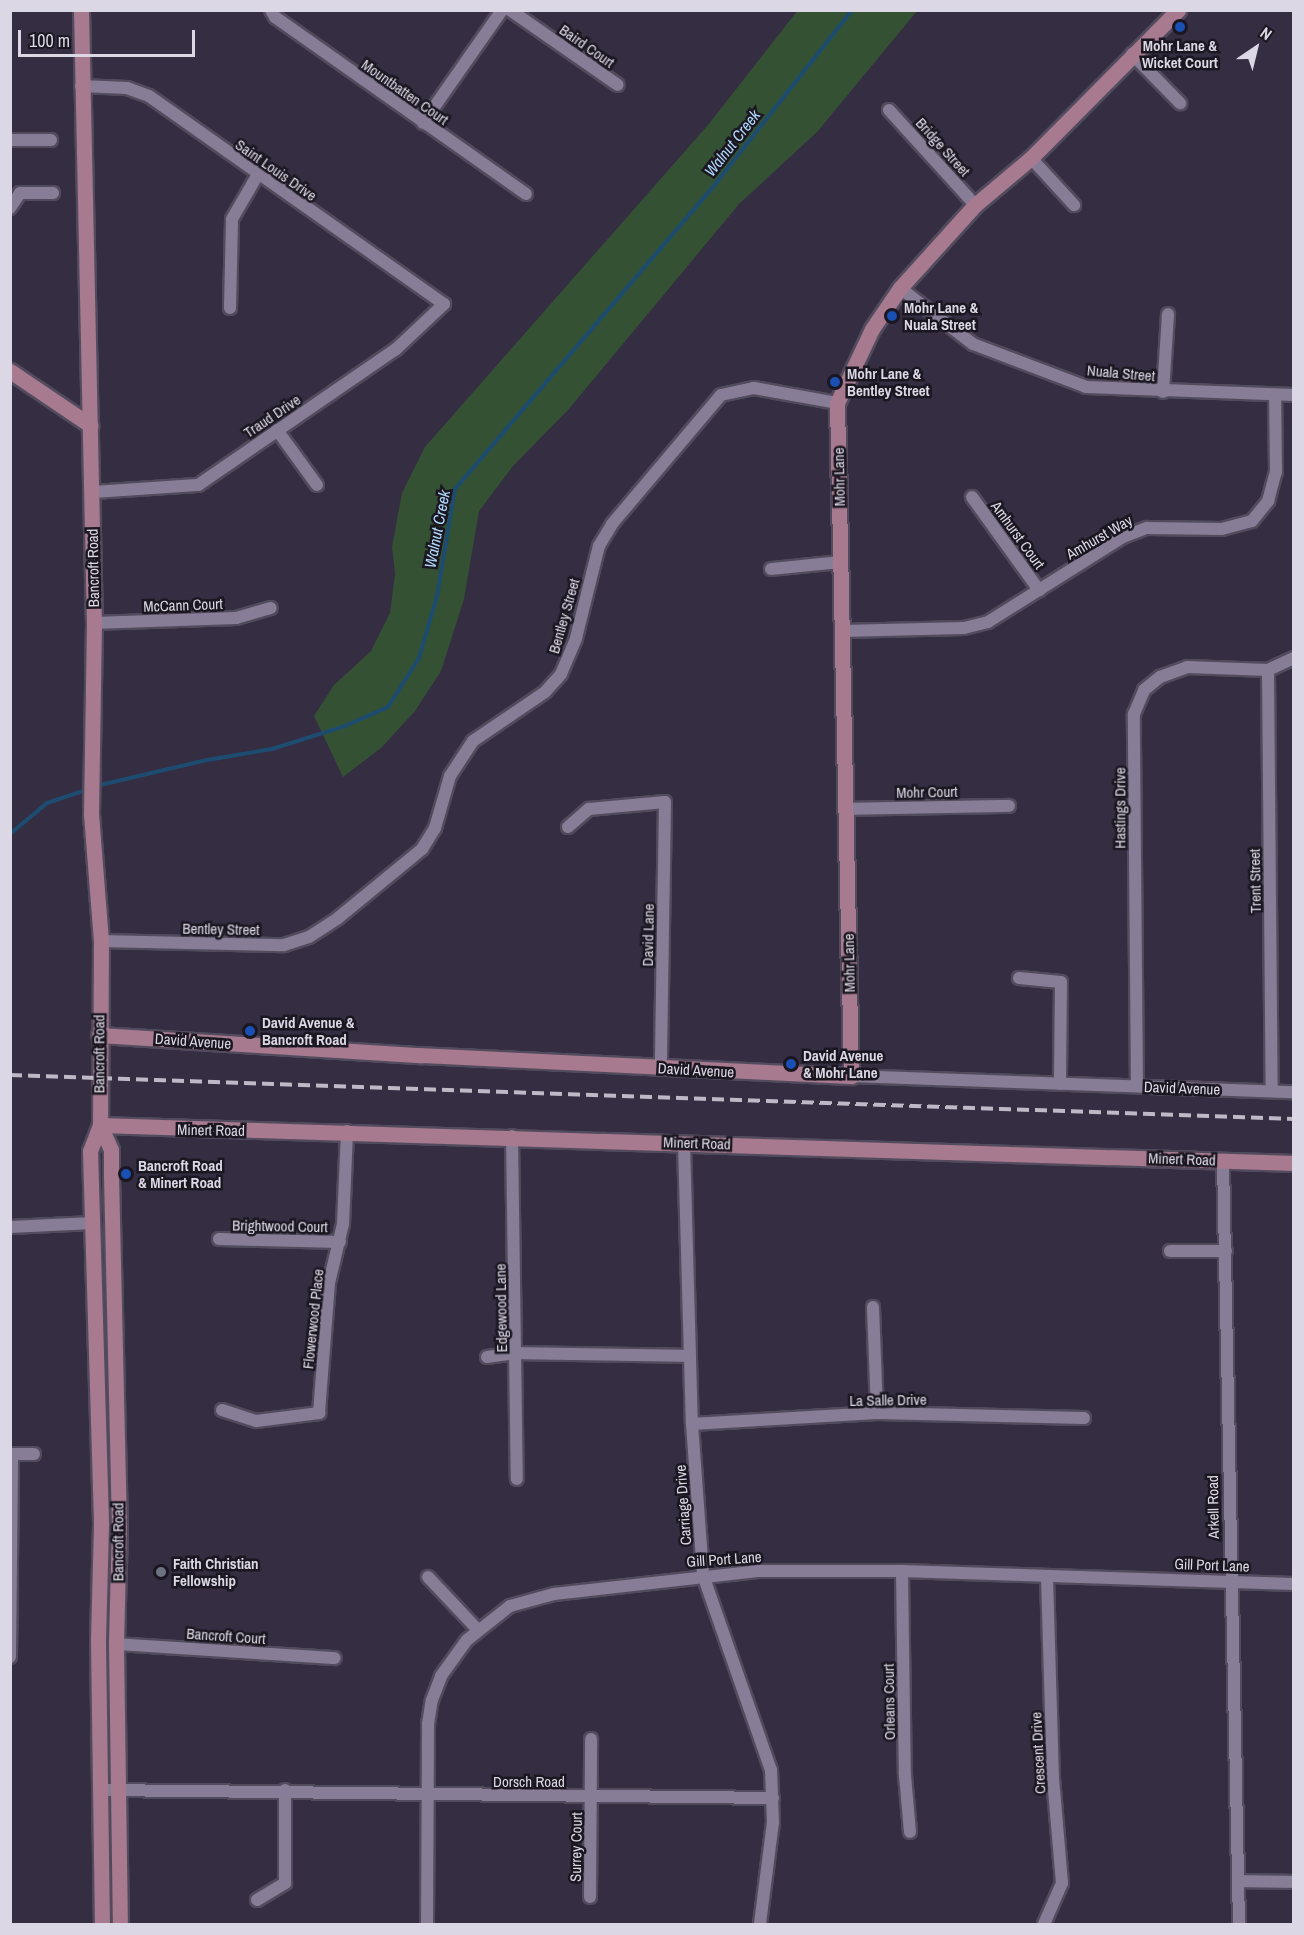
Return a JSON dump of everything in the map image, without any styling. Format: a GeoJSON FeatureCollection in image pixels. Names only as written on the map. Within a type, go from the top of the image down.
{"type":"FeatureCollection","features":[{"type":"Feature","properties":{"kind":"street","name":"Bancroft Road"},"geometry":{"type":"LineString","coordinates":[[81,10],[94,623],[91,814],[100,941],[100,1125],[90,1151],[101,1525],[98,1641],[102,1790],[102,1924]]}},
{"type":"Feature","properties":{"kind":"street","name":"Mountbatten Court"},"geometry":{"type":"LineString","coordinates":[[271,10],[274,17],[526,194]]}},
{"type":"Feature","properties":{"kind":"street"},"geometry":{"type":"LineString","coordinates":[[423,123],[502,10]]}},
{"type":"Feature","properties":{"kind":"street","name":"Baird Court"},"geometry":{"type":"LineString","coordinates":[[510,10],[618,85]]}},
{"type":"Feature","properties":{"kind":"street","name":"Mohr Lane"},"geometry":{"type":"LineString","coordinates":[[851,1076],[837,403],[872,329],[900,288],[975,204],[1031,158],[1178,10]]}},
{"type":"Feature","properties":{"kind":"street"},"geometry":{"type":"LineString","coordinates":[[1132,54],[1180,103]]}},
{"type":"Feature","properties":{"kind":"street","name":"Saint Louis Drive"},"geometry":{"type":"LineString","coordinates":[[81,86],[127,88],[149,96],[257,176],[444,304]]}},
{"type":"Feature","properties":{"kind":"street","name":"Bridge Street"},"geometry":{"type":"LineString","coordinates":[[889,110],[975,204]]}},
{"type":"Feature","properties":{"kind":"street"},"geometry":{"type":"LineString","coordinates":[[10,140],[51,140]]}},
{"type":"Feature","properties":{"kind":"street"},"geometry":{"type":"LineString","coordinates":[[1031,158],[1074,205]]}},
{"type":"Feature","properties":{"kind":"street"},"geometry":{"type":"LineString","coordinates":[[230,308],[232,219],[257,176]]}},
{"type":"Feature","properties":{"kind":"street"},"geometry":{"type":"LineString","coordinates":[[10,208],[20,193],[53,193]]}},
{"type":"Feature","properties":{"kind":"street","name":"Nuala Street"},"geometry":{"type":"LineString","coordinates":[[900,288],[973,344],[1086,387],[1164,392],[1293,395]]}},
{"type":"Feature","properties":{"kind":"street","name":"Traud Drive"},"geometry":{"type":"LineString","coordinates":[[92,492],[198,485],[396,349],[444,304]]}},
{"type":"Feature","properties":{"kind":"street"},"geometry":{"type":"LineString","coordinates":[[1164,392],[1168,314]]}},
{"type":"Feature","properties":{"kind":"street"},"geometry":{"type":"LineString","coordinates":[[10,371],[90,425]]}},
{"type":"Feature","properties":{"kind":"street","name":"Bentley Street"},"geometry":{"type":"LineString","coordinates":[[100,941],[284,945],[309,937],[338,918],[422,849],[435,828],[450,776],[473,741],[545,692],[561,674],[576,638],[599,546],[612,524],[721,395],[754,388],[837,403]]}},
{"type":"Feature","properties":{"kind":"street","name":"Amhurst Way"},"geometry":{"type":"LineString","coordinates":[[842,631],[964,628],[988,622],[1123,537],[1147,528],[1222,529],[1252,521],[1268,501],[1276,472],[1275,395]]}},
{"type":"Feature","properties":{"kind":"street"},"geometry":{"type":"LineString","coordinates":[[277,430],[317,485]]}},
{"type":"Feature","properties":{"kind":"street","name":"Amhurst Court"},"geometry":{"type":"LineString","coordinates":[[972,496],[1040,591]]}},
{"type":"Feature","properties":{"kind":"street"},"geometry":{"type":"LineString","coordinates":[[771,569],[840,562]]}},
{"type":"Feature","properties":{"kind":"street","name":"McCann Court"},"geometry":{"type":"LineString","coordinates":[[94,623],[236,618],[271,608]]}},
{"type":"Feature","properties":{"kind":"street","name":"Hastings Drive"},"geometry":{"type":"LineString","coordinates":[[1137,1086],[1134,714],[1144,690],[1160,677],[1187,667],[1268,670],[1293,658]]}},
{"type":"Feature","properties":{"kind":"street","name":"Trent Street"},"geometry":{"type":"LineString","coordinates":[[1268,670],[1272,1091]]}},
{"type":"Feature","properties":{"kind":"street","name":"David Lane"},"geometry":{"type":"LineString","coordinates":[[568,827],[589,809],[665,802],[661,1069]]}},
{"type":"Feature","properties":{"kind":"street","name":"Mohr Court"},"geometry":{"type":"LineString","coordinates":[[846,809],[1009,806]]}},
{"type":"Feature","properties":{"kind":"street"},"geometry":{"type":"LineString","coordinates":[[1019,978],[1061,982],[1060,1084]]}},
{"type":"Feature","properties":{"kind":"street","name":"David Avenue"},"geometry":{"type":"LineString","coordinates":[[99,1035],[661,1069],[1293,1092]]}},
{"type":"Feature","properties":{"kind":"street","name":"Bancroft Road"},"geometry":{"type":"LineString","coordinates":[[100,1125],[111,1150],[119,1527],[116,1644],[120,1924]]}},
{"type":"Feature","properties":{"kind":"street","name":"Minert Road"},"geometry":{"type":"LineString","coordinates":[[100,1125],[213,1131],[348,1131],[1293,1163]]}},
{"type":"Feature","properties":{"kind":"street","name":"Flowerwood Place"},"geometry":{"type":"LineString","coordinates":[[222,1410],[256,1420],[319,1413],[329,1283],[340,1242],[348,1131]]}},
{"type":"Feature","properties":{"kind":"street","name":"Edgewood Lane"},"geometry":{"type":"LineString","coordinates":[[512,1136],[517,1353],[517,1479]]}},
{"type":"Feature","properties":{"kind":"street","name":"Carriage Drive"},"geometry":{"type":"LineString","coordinates":[[684,1143],[692,1424],[703,1575],[771,1770],[773,1798],[760,1924]]}},
{"type":"Feature","properties":{"kind":"street","name":"Arkell Road"},"geometry":{"type":"LineString","coordinates":[[1223,1161],[1229,1580],[1239,1924]]}},
{"type":"Feature","properties":{"kind":"street"},"geometry":{"type":"LineString","coordinates":[[10,1227],[93,1223]]}},
{"type":"Feature","properties":{"kind":"street","name":"Brightwood Court"},"geometry":{"type":"LineString","coordinates":[[219,1239],[340,1242]]}},
{"type":"Feature","properties":{"kind":"street"},"geometry":{"type":"LineString","coordinates":[[1170,1251],[1226,1251]]}},
{"type":"Feature","properties":{"kind":"street"},"geometry":{"type":"LineString","coordinates":[[873,1307],[877,1413]]}},
{"type":"Feature","properties":{"kind":"street"},"geometry":{"type":"LineString","coordinates":[[487,1357],[517,1353],[690,1356]]}},
{"type":"Feature","properties":{"kind":"street","name":"La Salle Drive"},"geometry":{"type":"LineString","coordinates":[[692,1424],[877,1413],[1084,1418]]}},
{"type":"Feature","properties":{"kind":"street"},"geometry":{"type":"LineString","coordinates":[[10,1657],[12,1454],[34,1454]]}},
{"type":"Feature","properties":{"kind":"street","name":"Gill Port Lane"},"geometry":{"type":"LineString","coordinates":[[427,1924],[428,1724],[432,1700],[452,1658],[478,1630],[510,1606],[531,1598],[703,1575],[902,1571],[1229,1580],[1293,1584]]}},
{"type":"Feature","properties":{"kind":"street","name":"Orleans Court"},"geometry":{"type":"LineString","coordinates":[[902,1571],[905,1775],[910,1832]]}},
{"type":"Feature","properties":{"kind":"street","name":"Crescent Drive"},"geometry":{"type":"LineString","coordinates":[[1044,1924],[1062,1882],[1053,1779],[1047,1576]]}},
{"type":"Feature","properties":{"kind":"street"},"geometry":{"type":"LineString","coordinates":[[428,1577],[478,1630]]}},
{"type":"Feature","properties":{"kind":"street","name":"Bancroft Court"},"geometry":{"type":"LineString","coordinates":[[116,1644],[335,1658]]}},
{"type":"Feature","properties":{"kind":"street","name":"Surrey Court"},"geometry":{"type":"LineString","coordinates":[[590,1897],[591,1739]]}},
{"type":"Feature","properties":{"kind":"street","name":"Dorsch Road"},"geometry":{"type":"LineString","coordinates":[[102,1790],[285,1791],[427,1797],[773,1798]]}},
{"type":"Feature","properties":{"kind":"street"},"geometry":{"type":"LineString","coordinates":[[257,1900],[285,1883],[285,1791]]}},
{"type":"Feature","properties":{"kind":"street"},"geometry":{"type":"LineString","coordinates":[[1238,1881],[1293,1882]]}},
{"type":"Feature","properties":{"kind":"green space"},"geometry":{"type":"Polygon","coordinates":[[[798,10],[917,11],[817,132],[739,204],[568,410],[513,466],[479,511],[464,599],[441,671],[415,711],[382,747],[343,777],[314,716],[334,685],[371,651],[390,613],[395,574],[392,547],[402,493],[425,447],[708,125],[798,10]]]}},
{"type":"Feature","properties":{"kind":"waterway","name":"Walnut Creek"},"geometry":{"type":"LineString","coordinates":[[96,786],[207,760],[272,749],[345,726],[388,707],[419,658],[437,596],[455,489],[712,188],[852,10]]}},
{"type":"Feature","properties":{"kind":"waterway","name":"Walnut Creek"},"geometry":{"type":"LineString","coordinates":[[10,834],[47,803],[89,789]]}},
{"type":"Feature","properties":{"kind":"railway"},"geometry":{"type":"LineString","coordinates":[[10,1075],[1294,1119]]}},
{"type":"Feature","properties":{"kind":"place","name":"Mohr Lane & Wicket Court"},"geometry":{"type":"Point","coordinates":[1180,27]}},
{"type":"Feature","properties":{"kind":"place","name":"Mohr Lane & Nuala Street"},"geometry":{"type":"Point","coordinates":[892,316]}},
{"type":"Feature","properties":{"kind":"place","name":"Mohr Lane & Bentley Street"},"geometry":{"type":"Point","coordinates":[835,382]}},
{"type":"Feature","properties":{"kind":"place","name":"David Avenue & Bancroft Road"},"geometry":{"type":"Point","coordinates":[250,1031]}},
{"type":"Feature","properties":{"kind":"place","name":"David Avenue & Mohr Lane"},"geometry":{"type":"Point","coordinates":[791,1064]}},
{"type":"Feature","properties":{"kind":"place","name":"Bancroft Road & Minert Road"},"geometry":{"type":"Point","coordinates":[126,1174]}},
{"type":"Feature","properties":{"kind":"place","name":"Faith Christian Fellowship"},"geometry":{"type":"Point","coordinates":[161,1572]}}]}
